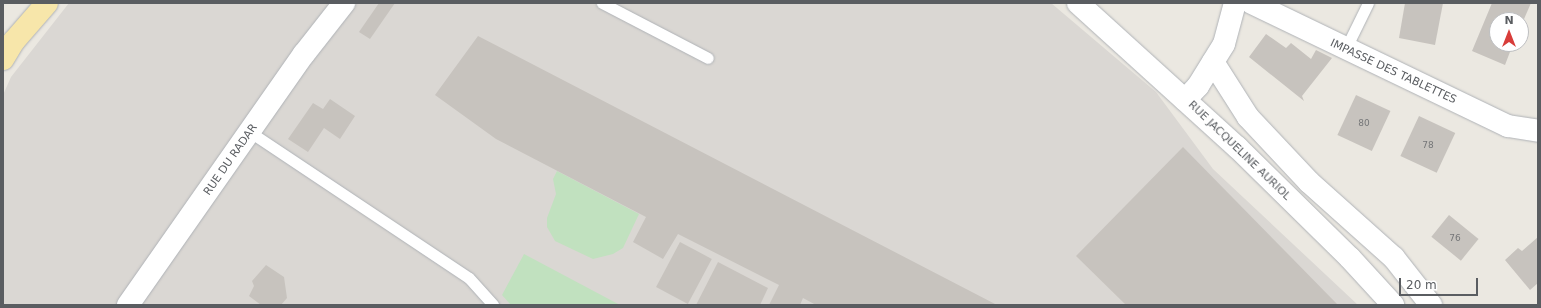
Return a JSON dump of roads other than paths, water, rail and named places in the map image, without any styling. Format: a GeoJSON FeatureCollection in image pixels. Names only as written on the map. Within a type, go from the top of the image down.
{"type":"FeatureCollection","features":[{"type":"Feature","properties":{"kind":"main road"},"geometry":{"type":"LineString","coordinates":[[3,59],[14,40],[47,3]]}},
{"type":"Feature","properties":{"kind":"street","name":"RUE JACQUELINE AURIOL"},"geometry":{"type":"LineString","coordinates":[[1078,3],[1185,100],[1350,258],[1393,305]]}},
{"type":"Feature","properties":{"kind":"street"},"geometry":{"type":"LineString","coordinates":[[1185,100],[1198,86],[1224,44],[1235,3]]}},
{"type":"Feature","properties":{"kind":"street","name":"IMPASSE DES TABLETTES"},"geometry":{"type":"LineString","coordinates":[[1252,3],[1345,50],[1508,126],[1538,131]]}},
{"type":"Feature","properties":{"kind":"street","name":"RUE DU RADAR"},"geometry":{"type":"LineString","coordinates":[[128,305],[338,7]]}},
{"type":"Feature","properties":{"kind":"street"},"geometry":{"type":"LineString","coordinates":[[1213,62],[1248,117],[1309,182],[1394,258],[1431,305]]}},
{"type":"Feature","properties":{"kind":"lane"},"geometry":{"type":"LineString","coordinates":[[602,3],[708,58]]}},
{"type":"Feature","properties":{"kind":"lane"},"geometry":{"type":"LineString","coordinates":[[1345,50],[1368,3]]}},
{"type":"Feature","properties":{"kind":"lane"},"geometry":{"type":"LineString","coordinates":[[250,132],[469,278],[492,305]]}}]}
